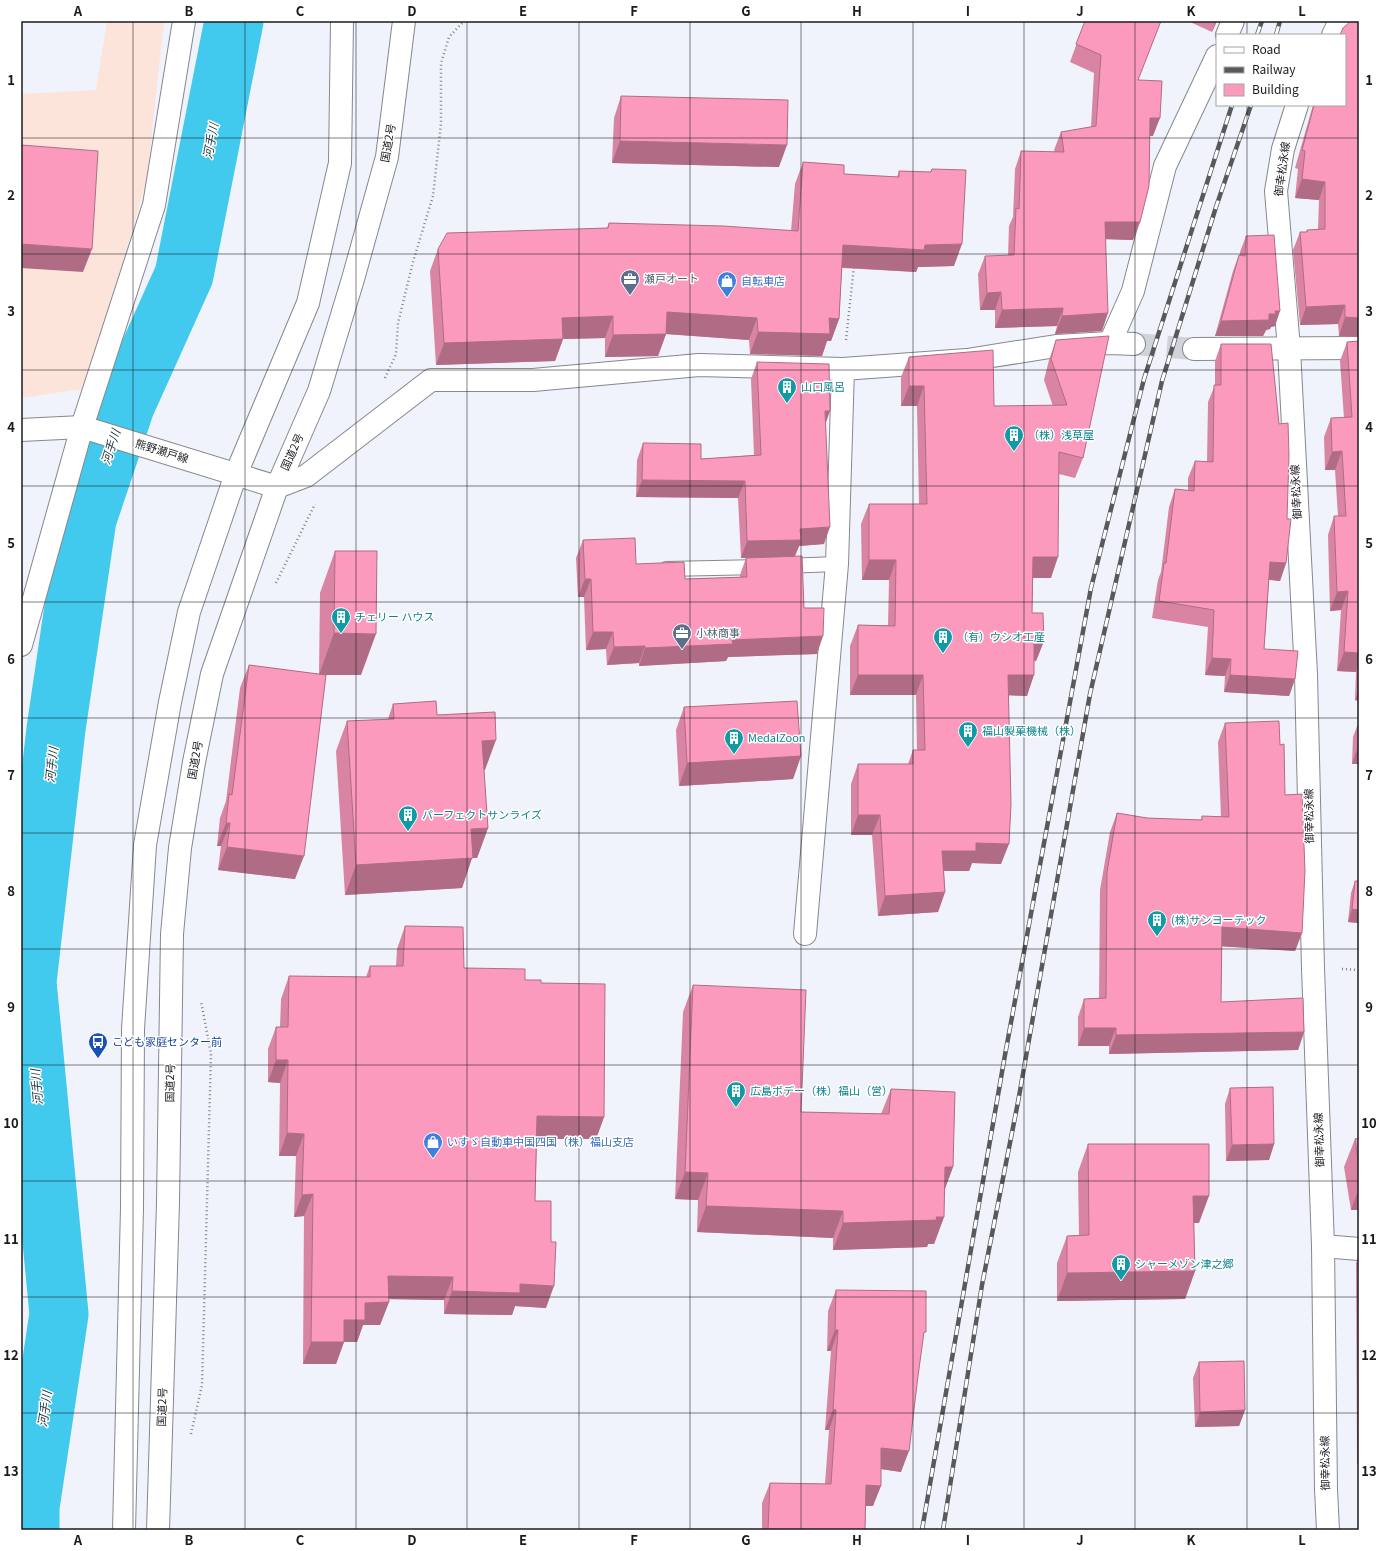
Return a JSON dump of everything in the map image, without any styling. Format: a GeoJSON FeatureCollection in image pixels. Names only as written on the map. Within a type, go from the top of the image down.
{"type":"FeatureCollection","features":[{"type":"Feature","properties":{"kind":"main road"},"geometry":{"type":"LineString","coordinates":[[21,645],[82,427],[154,204],[184,21]]}},
{"type":"Feature","properties":{"kind":"main road"},"geometry":{"type":"LineString","coordinates":[[124,1530],[132,1208],[133,1029],[145,845],[170,702],[189,612],[236,474],[308,303],[340,163],[342,21]]}},
{"type":"Feature","properties":{"kind":"main road","name":"国道2号"},"geometry":{"type":"LineString","coordinates":[[158,1530],[168,1195],[172,934],[180,848],[194,762],[212,674],[277,487],[319,391],[353,279],[387,157],[404,21]]}},
{"type":"Feature","properties":{"kind":"main road"},"geometry":{"type":"LineString","coordinates":[[1227,34],[1233,21]]}},
{"type":"Feature","properties":{"kind":"main road"},"geometry":{"type":"LineString","coordinates":[[1334,34],[1340,21]]}},
{"type":"Feature","properties":{"kind":"main road"},"geometry":{"type":"LineString","coordinates":[[1110,343],[1133,292],[1165,166],[1216,58]]}},
{"type":"Feature","properties":{"kind":"main road","name":"御幸松永線"},"geometry":{"type":"LineString","coordinates":[[1297,106],[1283,149],[1276,191],[1289,349],[1306,674],[1313,968],[1323,1246],[1326,1489],[1328,1530]]}},
{"type":"Feature","properties":{"kind":"main road"},"geometry":{"type":"LineString","coordinates":[[277,487],[306,476],[432,380],[533,380],[699,365],[843,369],[967,360],[1056,346],[1110,343],[1134,344]]}},
{"type":"Feature","properties":{"kind":"main road"},"geometry":{"type":"LineString","coordinates":[[1194,349],[1359,348]]}},
{"type":"Feature","properties":{"kind":"main road"},"geometry":{"type":"LineString","coordinates":[[805,934],[837,564],[843,369]]}},
{"type":"Feature","properties":{"kind":"main road","name":"熊野瀬戸線"},"geometry":{"type":"LineString","coordinates":[[21,430],[82,427],[277,487]]}},
{"type":"Feature","properties":{"kind":"main road"},"geometry":{"type":"LineString","coordinates":[[1323,1246],[1359,1249]]}},
{"type":"Feature","properties":{"kind":"lane"},"geometry":{"type":"LineString","coordinates":[[656,570],[837,564]]}},
{"type":"Feature","properties":{"kind":"path"},"geometry":{"type":"LineString","coordinates":[[383,383],[396,354],[398,322],[413,262],[433,196],[441,123],[441,63],[449,37],[464,21]]}},
{"type":"Feature","properties":{"kind":"path"},"geometry":{"type":"LineString","coordinates":[[843,369],[854,263]]}},
{"type":"Feature","properties":{"kind":"path"},"geometry":{"type":"LineString","coordinates":[[275,585],[318,499]]}},
{"type":"Feature","properties":{"kind":"path"},"geometry":{"type":"LineString","coordinates":[[191,1436],[202,1385],[211,1054],[200,994]]}},
{"type":"Feature","properties":{"kind":"shaded area"},"geometry":{"type":"Polygon","coordinates":[[[107,21],[164,21],[147,177],[89,388],[21,398],[21,94],[96,90],[107,21]]]}},
{"type":"Feature","properties":{"kind":"building"},"geometry":{"type":"Polygon","coordinates":[[[1085,21],[1161,21],[1138,80],[1162,81],[1160,118],[1150,118],[1149,186],[1140,222],[1105,222],[1108,313],[1062,316],[1063,308],[1002,310],[1001,292],[987,293],[985,256],[1014,255],[1016,208],[1019,209],[1021,151],[1064,152],[1061,132],[1096,126],[1101,55],[1076,44],[1085,21]]]}},
{"type":"Feature","properties":{"kind":"building"},"geometry":{"type":"Polygon","coordinates":[[[1351,21],[1359,21],[1359,318],[1345,317],[1345,305],[1306,307],[1300,232],[1325,229],[1325,182],[1302,179],[1305,151],[1302,150],[1314,106],[1346,106],[1346,34],[1340,34],[1343,28],[1351,21]]]}},
{"type":"Feature","properties":{"kind":"building"},"geometry":{"type":"Polygon","coordinates":[[[621,96],[788,100],[787,145],[620,141],[621,96]]]}},
{"type":"Feature","properties":{"kind":"building"},"geometry":{"type":"Polygon","coordinates":[[[21,145],[98,151],[92,249],[21,244],[21,145]]]}},
{"type":"Feature","properties":{"kind":"building"},"geometry":{"type":"Polygon","coordinates":[[[803,162],[844,165],[844,174],[899,177],[899,171],[931,172],[932,169],[966,170],[962,244],[925,245],[924,250],[843,245],[839,319],[829,318],[830,334],[758,332],[757,318],[667,312],[666,334],[613,335],[613,316],[562,318],[563,339],[444,343],[438,249],[447,233],[608,228],[609,223],[723,226],[798,231],[803,162]]]}},
{"type":"Feature","properties":{"kind":"building"},"geometry":{"type":"Polygon","coordinates":[[[1274,235],[1280,311],[1275,311],[1276,314],[1269,314],[1269,320],[1221,321],[1239,255],[1245,256],[1246,236],[1274,235]]]}},
{"type":"Feature","properties":{"kind":"building"},"geometry":{"type":"Polygon","coordinates":[[[1109,336],[1083,458],[1059,452],[1058,557],[1033,557],[1032,613],[1043,613],[1044,641],[1034,641],[1034,675],[1008,675],[1011,804],[1009,844],[976,843],[976,851],[942,851],[945,892],[885,896],[880,815],[858,815],[858,764],[913,764],[913,750],[925,750],[923,675],[858,675],[858,625],[895,626],[896,560],[869,560],[869,504],[927,504],[924,386],[909,386],[909,357],[993,350],[994,406],[1067,405],[1051,359],[1056,340],[1109,336]]]}},
{"type":"Feature","properties":{"kind":"building"},"geometry":{"type":"Polygon","coordinates":[[[1359,341],[1359,653],[1344,652],[1348,591],[1337,592],[1334,516],[1346,516],[1342,451],[1332,452],[1331,418],[1352,417],[1347,342],[1359,341]]]}},
{"type":"Feature","properties":{"kind":"building"},"geometry":{"type":"Polygon","coordinates":[[[1221,344],[1271,344],[1279,424],[1288,423],[1289,456],[1287,519],[1291,519],[1286,563],[1270,562],[1264,649],[1298,651],[1295,679],[1230,675],[1231,659],[1212,658],[1214,610],[1159,601],[1164,563],[1166,563],[1175,489],[1194,491],[1195,461],[1213,462],[1214,385],[1221,385],[1221,344]]]}},
{"type":"Feature","properties":{"kind":"building"},"geometry":{"type":"Polygon","coordinates":[[[757,362],[829,364],[830,411],[825,411],[830,527],[800,529],[801,540],[747,541],[745,481],[642,480],[643,443],[701,444],[701,459],[761,455],[757,362]]]}},
{"type":"Feature","properties":{"kind":"building"},"geometry":{"type":"Polygon","coordinates":[[[635,538],[636,564],[684,562],[685,579],[747,577],[746,558],[802,556],[804,608],[824,608],[823,636],[732,640],[733,644],[645,648],[645,646],[614,647],[613,632],[593,632],[591,579],[585,579],[583,540],[635,538]]]}},
{"type":"Feature","properties":{"kind":"building"},"geometry":{"type":"Polygon","coordinates":[[[335,551],[377,551],[376,634],[334,633],[335,551]]]}},
{"type":"Feature","properties":{"kind":"building"},"geometry":{"type":"Polygon","coordinates":[[[249,665],[326,675],[304,856],[227,847],[230,823],[226,823],[229,794],[232,795],[249,665]]]}},
{"type":"Feature","properties":{"kind":"building","name":"パーフェクトサンライズ"},"geometry":{"type":"Polygon","coordinates":[[[436,701],[437,715],[495,712],[496,740],[482,741],[488,828],[471,829],[473,858],[356,865],[347,721],[394,719],[393,704],[436,701]]]}},
{"type":"Feature","properties":{"kind":"building"},"geometry":{"type":"Polygon","coordinates":[[[797,701],[801,756],[687,763],[684,707],[797,701]]]}},
{"type":"Feature","properties":{"kind":"building"},"geometry":{"type":"Polygon","coordinates":[[[1279,721],[1280,745],[1284,744],[1285,795],[1302,794],[1305,871],[1302,933],[1222,927],[1221,1002],[1303,998],[1304,1032],[1116,1035],[1116,1028],[1084,1028],[1084,999],[1106,998],[1107,872],[1117,813],[1147,818],[1202,820],[1202,816],[1229,817],[1225,723],[1279,721]]]}},
{"type":"Feature","properties":{"kind":"building"},"geometry":{"type":"Polygon","coordinates":[[[1355,881],[1359,881],[1359,910],[1352,909],[1355,881]]]}},
{"type":"Feature","properties":{"kind":"building"},"geometry":{"type":"Polygon","coordinates":[[[405,926],[463,927],[464,968],[525,969],[525,980],[541,980],[541,983],[605,984],[604,1117],[537,1116],[535,1201],[551,1201],[551,1242],[556,1242],[554,1286],[520,1284],[520,1293],[452,1291],[453,1277],[388,1276],[389,1302],[365,1303],[365,1320],[344,1320],[344,1342],[311,1342],[313,1194],[302,1195],[304,1134],[287,1133],[288,1060],[276,1060],[276,1027],[288,1027],[289,976],[370,977],[370,966],[403,966],[405,926]]]}},
{"type":"Feature","properties":{"kind":"building"},"geometry":{"type":"Polygon","coordinates":[[[693,985],[806,990],[801,1112],[889,1114],[891,1089],[955,1092],[953,1167],[945,1167],[944,1217],[936,1217],[937,1220],[843,1223],[843,1211],[706,1206],[708,1173],[685,1172],[693,985]]]}},
{"type":"Feature","properties":{"kind":"building"},"geometry":{"type":"Polygon","coordinates":[[[1273,1087],[1274,1144],[1232,1145],[1230,1088],[1273,1087]]]}},
{"type":"Feature","properties":{"kind":"building"},"geometry":{"type":"Polygon","coordinates":[[[1359,1138],[1359,1168],[1355,1139],[1359,1138]]]}},
{"type":"Feature","properties":{"kind":"building"},"geometry":{"type":"Polygon","coordinates":[[[1088,1144],[1209,1144],[1209,1196],[1193,1196],[1195,1271],[1067,1273],[1067,1236],[1089,1235],[1088,1144]]]}},
{"type":"Feature","properties":{"kind":"building"},"geometry":{"type":"Polygon","coordinates":[[[836,1290],[926,1291],[926,1332],[924,1332],[909,1451],[881,1448],[881,1486],[866,1485],[865,1530],[768,1530],[770,1483],[831,1484],[836,1410],[833,1409],[838,1330],[835,1330],[836,1290]]]}},
{"type":"Feature","properties":{"kind":"building"},"geometry":{"type":"Polygon","coordinates":[[[1244,1361],[1245,1410],[1200,1412],[1199,1362],[1244,1361]]]}},
{"type":"Feature","properties":{"kind":"waterway","name":"河手川"},"geometry":{"type":"LineString","coordinates":[[30,1530],[30,1507],[59,1314],[27,982],[56,729],[87,519],[125,406],[184,275],[234,21]]}},
{"type":"Feature","properties":{"kind":"tunnel"},"geometry":{"type":"LineString","coordinates":[[1134,344],[1194,349]]}},
{"type":"Feature","properties":{"kind":"railway"},"geometry":{"type":"LineString","coordinates":[[1257,34],[1262,21]]}},
{"type":"Feature","properties":{"kind":"railway"},"geometry":{"type":"LineString","coordinates":[[1276,34],[1280,21]]}},
{"type":"Feature","properties":{"kind":"railway"},"geometry":{"type":"LineString","coordinates":[[922,1530],[1005,1055],[1091,588],[1144,379],[1232,106]]}},
{"type":"Feature","properties":{"kind":"railway"},"geometry":{"type":"LineString","coordinates":[[943,1530],[982,1285],[1018,1102],[1090,694],[1162,381],[1216,207],[1251,106]]}},
{"type":"Feature","properties":{"kind":"place","name":"瀬戸オート"},"geometry":{"type":"Point","coordinates":[630,296]}},
{"type":"Feature","properties":{"kind":"place","name":"自転車店"},"geometry":{"type":"Point","coordinates":[727,298]}},
{"type":"Feature","properties":{"kind":"place","name":"山口風呂"},"geometry":{"type":"Point","coordinates":[787,404]}},
{"type":"Feature","properties":{"kind":"place","name":"（株）浅草屋"},"geometry":{"type":"Point","coordinates":[1014,452]}},
{"type":"Feature","properties":{"kind":"place","name":"チェリー ハウス"},"geometry":{"type":"Point","coordinates":[341,634]}},
{"type":"Feature","properties":{"kind":"place","name":"小林商事"},"geometry":{"type":"Point","coordinates":[682,650]}},
{"type":"Feature","properties":{"kind":"place","name":"（有）ウシオ工産"},"geometry":{"type":"Point","coordinates":[943,654]}},
{"type":"Feature","properties":{"kind":"place","name":"福山製菓機械（株）"},"geometry":{"type":"Point","coordinates":[968,748]}},
{"type":"Feature","properties":{"kind":"place","name":"MedalZoon"},"geometry":{"type":"Point","coordinates":[734,755]}},
{"type":"Feature","properties":{"kind":"place","name":"パーフェクトサンライズ"},"geometry":{"type":"Point","coordinates":[408,832]}},
{"type":"Feature","properties":{"kind":"place","name":"(株)サンヨーテック"},"geometry":{"type":"Point","coordinates":[1157,937]}},
{"type":"Feature","properties":{"kind":"place","name":"こども家庭センター前"},"geometry":{"type":"Point","coordinates":[98,1059]}},
{"type":"Feature","properties":{"kind":"place","name":"広島ボデー（株）福山（営）"},"geometry":{"type":"Point","coordinates":[736,1108]}},
{"type":"Feature","properties":{"kind":"place","name":"いすゞ自動車中国四国（株）福山支店"},"geometry":{"type":"Point","coordinates":[433,1159]}},
{"type":"Feature","properties":{"kind":"place","name":"シャーメゾン津之郷"},"geometry":{"type":"Point","coordinates":[1121,1281]}}]}
